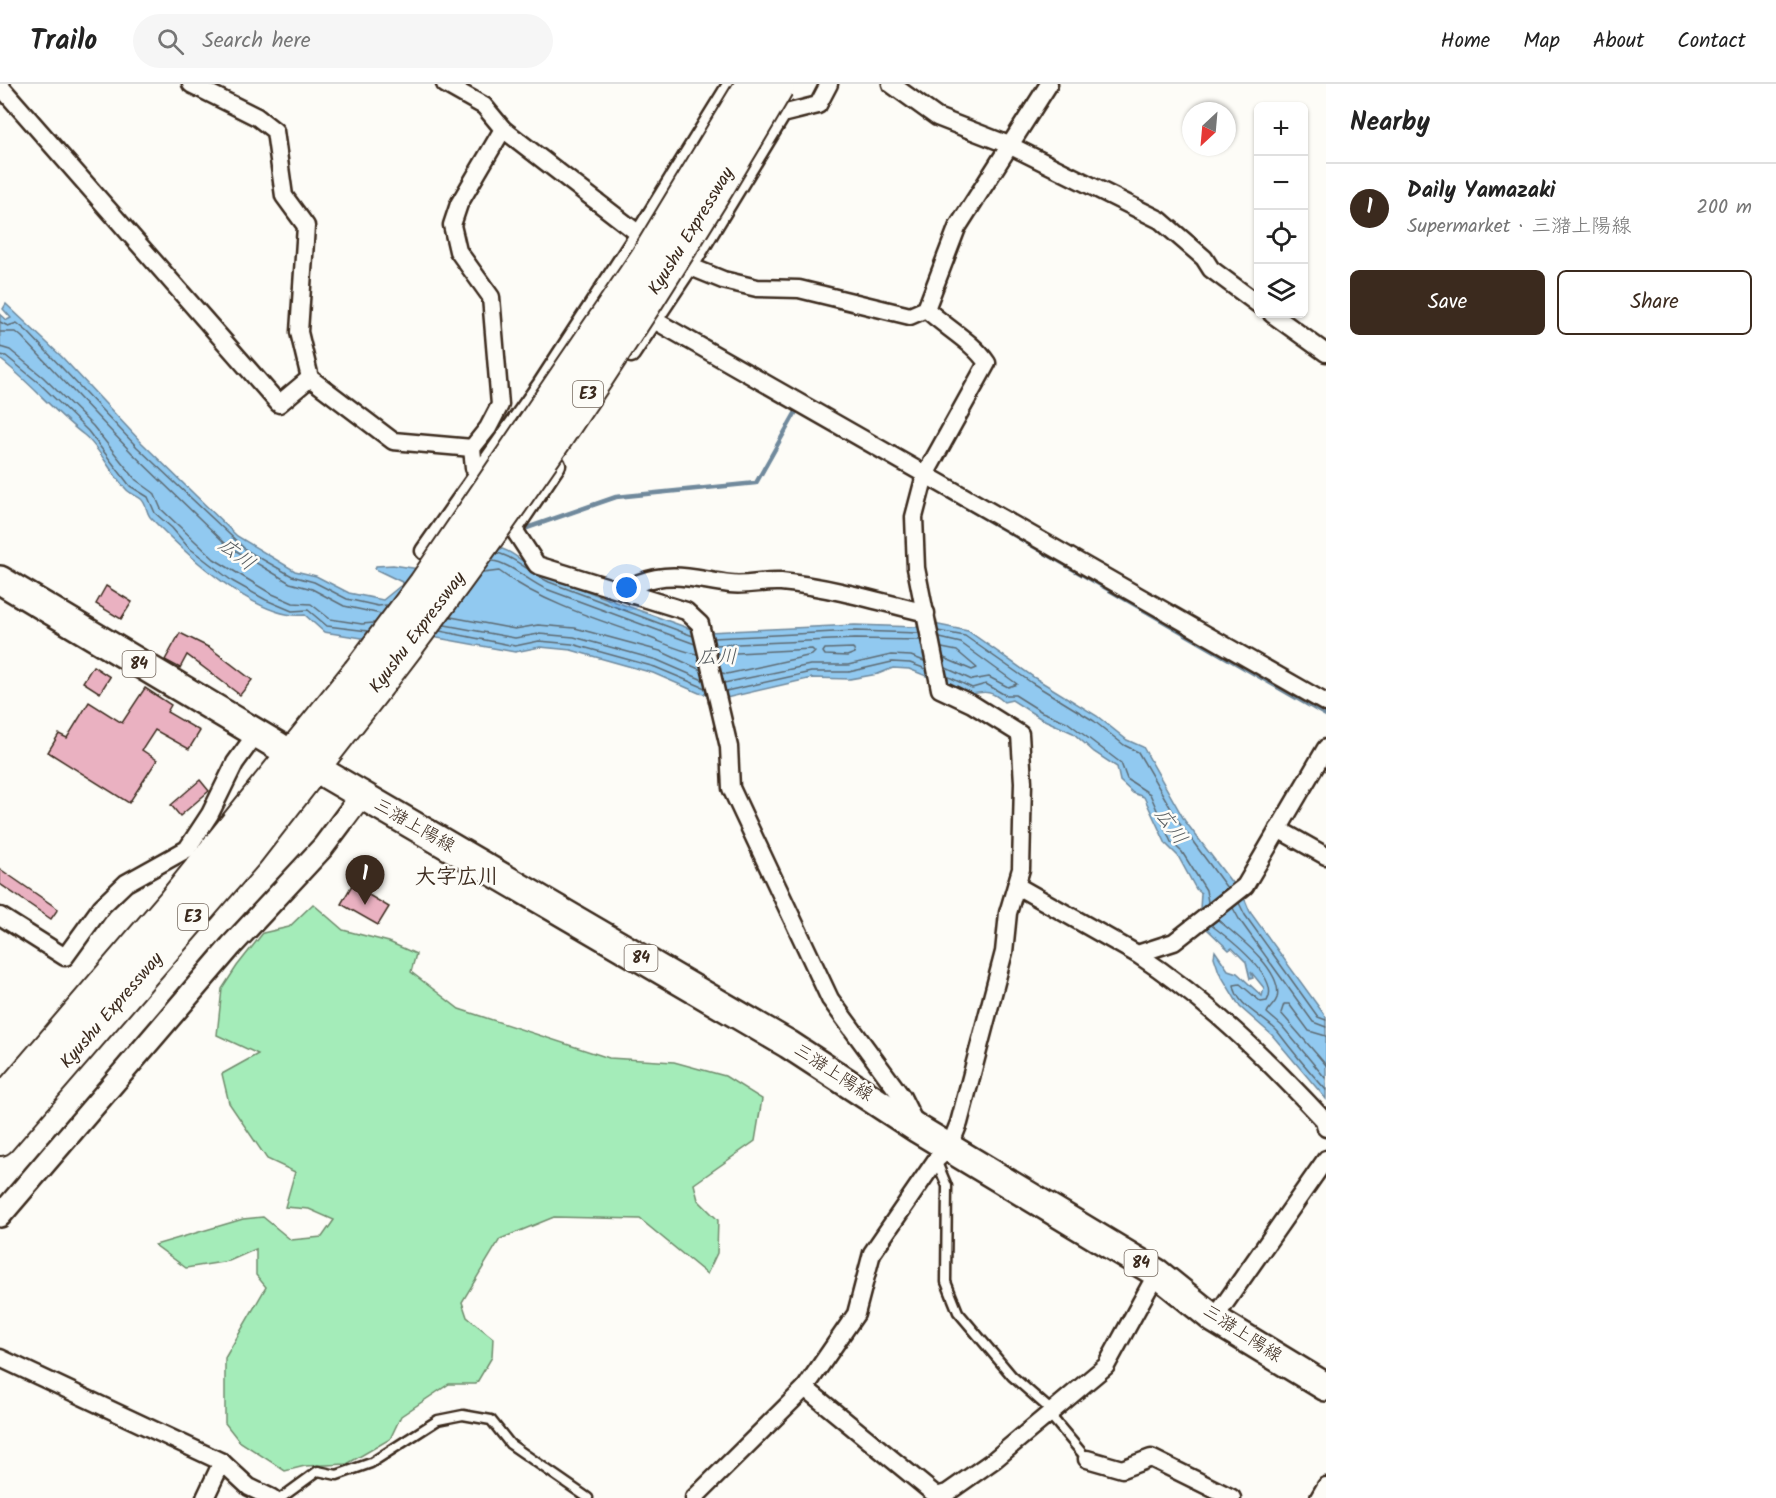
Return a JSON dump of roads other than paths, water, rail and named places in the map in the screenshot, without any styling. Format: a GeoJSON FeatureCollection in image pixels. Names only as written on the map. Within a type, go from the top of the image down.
{"type":"FeatureCollection","features":[{"type":"Feature","properties":{"kind":"highway","name":"Kyushu Expressway"},"geometry":{"type":"LineString","coordinates":[[0,1140],[247,854],[368,680],[431,574],[638,268],[772,92]]}},
{"type":"Feature","properties":{"kind":"highway","name":"Kyushu Expressway"},"geometry":{"type":"LineString","coordinates":[[0,1104],[368,680]]}},
{"type":"Feature","properties":{"kind":"main road","name":"84"},"geometry":{"type":"LineString","coordinates":[[0,580],[267,740]]}},
{"type":"Feature","properties":{"kind":"main road","name":"三潴上陽線"},"geometry":{"type":"LineString","coordinates":[[329,776],[788,1044],[918,1129],[943,1154],[1157,1273],[1214,1319],[1326,1387]]}},
{"type":"Feature","properties":{"kind":"street"},"geometry":{"type":"LineString","coordinates":[[191,84],[257,117],[275,131],[284,196],[306,226],[299,332],[310,378],[393,441],[472,448]]}},
{"type":"Feature","properties":{"kind":"street"},"geometry":{"type":"LineString","coordinates":[[445,84],[484,106],[503,129],[639,234],[689,267],[723,280],[757,288],[799,289],[909,316],[926,309],[957,228],[1049,84]]}},
{"type":"Feature","properties":{"kind":"street"},"geometry":{"type":"LineString","coordinates":[[424,551],[541,385],[639,234],[730,84],[772,92],[818,105],[829,84]]}},
{"type":"Feature","properties":{"kind":"street"},"geometry":{"type":"LineString","coordinates":[[891,84],[937,117],[1009,145],[1160,220],[1204,258],[1211,269],[1254,301]]}},
{"type":"Feature","properties":{"kind":"street"},"geometry":{"type":"LineString","coordinates":[[0,86],[279,404],[310,378]]}},
{"type":"Feature","properties":{"kind":"street"},"geometry":{"type":"LineString","coordinates":[[514,529],[689,267],[772,92]]}},
{"type":"Feature","properties":{"kind":"street"},"geometry":{"type":"LineString","coordinates":[[503,129],[459,204],[452,225],[458,250],[491,297],[500,405],[488,428],[472,448],[474,468],[537,565],[686,611],[700,624],[729,747],[730,788],[830,999],[902,1097],[918,1129]]}},
{"type":"Feature","properties":{"kind":"street"},"geometry":{"type":"LineString","coordinates":[[694,1498],[805,1388],[856,1314],[872,1253],[943,1154],[959,1123],[1004,952],[1008,913],[1021,869],[1023,782],[1020,734],[972,704],[940,689],[913,539],[914,517],[925,475],[987,363],[978,349],[948,329],[926,309]]}},
{"type":"Feature","properties":{"kind":"street"},"geometry":{"type":"LineString","coordinates":[[1278,318],[1326,353]]}},
{"type":"Feature","properties":{"kind":"street"},"geometry":{"type":"LineString","coordinates":[[654,320],[1326,703]]}},
{"type":"Feature","properties":{"kind":"street"},"geometry":{"type":"LineString","coordinates":[[633,595],[639,582],[658,575],[732,585],[779,582],[852,595],[926,614]]}},
{"type":"Feature","properties":{"kind":"street"},"geometry":{"type":"LineString","coordinates":[[0,916],[65,957],[102,906],[126,883],[187,849],[210,814],[235,763],[267,740]]}},
{"type":"Feature","properties":{"kind":"street"},"geometry":{"type":"LineString","coordinates":[[1137,954],[1174,942],[1245,886],[1326,748]]}},
{"type":"Feature","properties":{"kind":"street"},"geometry":{"type":"LineString","coordinates":[[0,1216],[231,946],[323,847],[362,795]]}},
{"type":"Feature","properties":{"kind":"street"},"geometry":{"type":"LineString","coordinates":[[1278,829],[1326,856]]}},
{"type":"Feature","properties":{"kind":"street"},"geometry":{"type":"LineString","coordinates":[[1017,886],[1137,954],[1179,981],[1269,1061],[1324,1120],[1326,1128]]}},
{"type":"Feature","properties":{"kind":"street"},"geometry":{"type":"LineString","coordinates":[[1214,1319],[1326,1159]]}},
{"type":"Feature","properties":{"kind":"street"},"geometry":{"type":"LineString","coordinates":[[805,1388],[936,1497],[947,1493],[994,1460],[1106,1366],[1157,1273]]}},
{"type":"Feature","properties":{"kind":"street"},"geometry":{"type":"LineString","coordinates":[[0,1358],[222,1462],[249,1487],[272,1498]]}},
{"type":"Feature","properties":{"kind":"street"},"geometry":{"type":"LineString","coordinates":[[1087,1459],[1122,1469],[1151,1458],[1232,1498]]}},
{"type":"Feature","properties":{"kind":"street"},"geometry":{"type":"LineString","coordinates":[[205,1498],[222,1462]]}},
{"type":"Feature","properties":{"kind":"street"},"geometry":{"type":"LineString","coordinates":[[1319,1498],[1326,1486]]}},
{"type":"Feature","properties":{"kind":"lane"},"geometry":{"type":"LineString","coordinates":[[943,1154],[947,1186],[946,1282],[958,1312],[1012,1376],[1051,1413],[1087,1459]]}},
{"type":"Feature","properties":{"kind":"lane"},"geometry":{"type":"LineString","coordinates":[[281,1498],[318,1471],[337,1475],[371,1463],[438,1420],[463,1415],[491,1420],[510,1444],[588,1498]]}},
{"type":"Feature","properties":{"kind":"water","name":"広川"},"geometry":{"type":"Polygon","coordinates":[[[6,304],[62,357],[142,443],[237,536],[295,571],[316,576],[349,593],[383,600],[404,583],[375,569],[376,566],[393,565],[426,570],[499,548],[534,568],[573,585],[693,630],[708,632],[855,625],[917,627],[934,624],[968,631],[1035,678],[1097,716],[1127,740],[1143,747],[1185,821],[1245,900],[1250,912],[1326,1017],[1326,1099],[1272,1035],[1240,1007],[1219,972],[1214,957],[1215,951],[1228,970],[1237,973],[1262,996],[1264,988],[1251,972],[1253,978],[1250,979],[1246,962],[1232,948],[1229,950],[1205,927],[1200,909],[1201,893],[1196,889],[1178,856],[1166,844],[1144,797],[1133,793],[1120,781],[1117,767],[1094,752],[1073,733],[1040,718],[1012,700],[1004,702],[989,693],[971,694],[909,669],[893,668],[878,674],[850,679],[812,678],[726,698],[699,693],[653,673],[571,650],[540,647],[515,652],[410,633],[362,638],[324,632],[305,615],[286,614],[243,596],[201,565],[151,518],[143,501],[120,483],[90,441],[0,359],[0,314],[7,320],[11,318],[3,309],[6,304]]]}},
{"type":"Feature","properties":{"kind":"waterway"},"geometry":{"type":"LineString","coordinates":[[522,533],[524,529],[616,497],[756,483],[797,410],[801,412]]}},
{"type":"Feature","properties":{"kind":"waterway"},"geometry":{"type":"LineString","coordinates":[[948,497],[1326,715]]}},
{"type":"Feature","properties":{"kind":"place","name":"Daily Yamazaki"},"geometry":{"type":"Point","coordinates":[365,905]}},
{"type":"Feature","properties":{"kind":"district","name":"大字広川"},"geometry":{"type":"Point","coordinates":[457,877]}}]}
